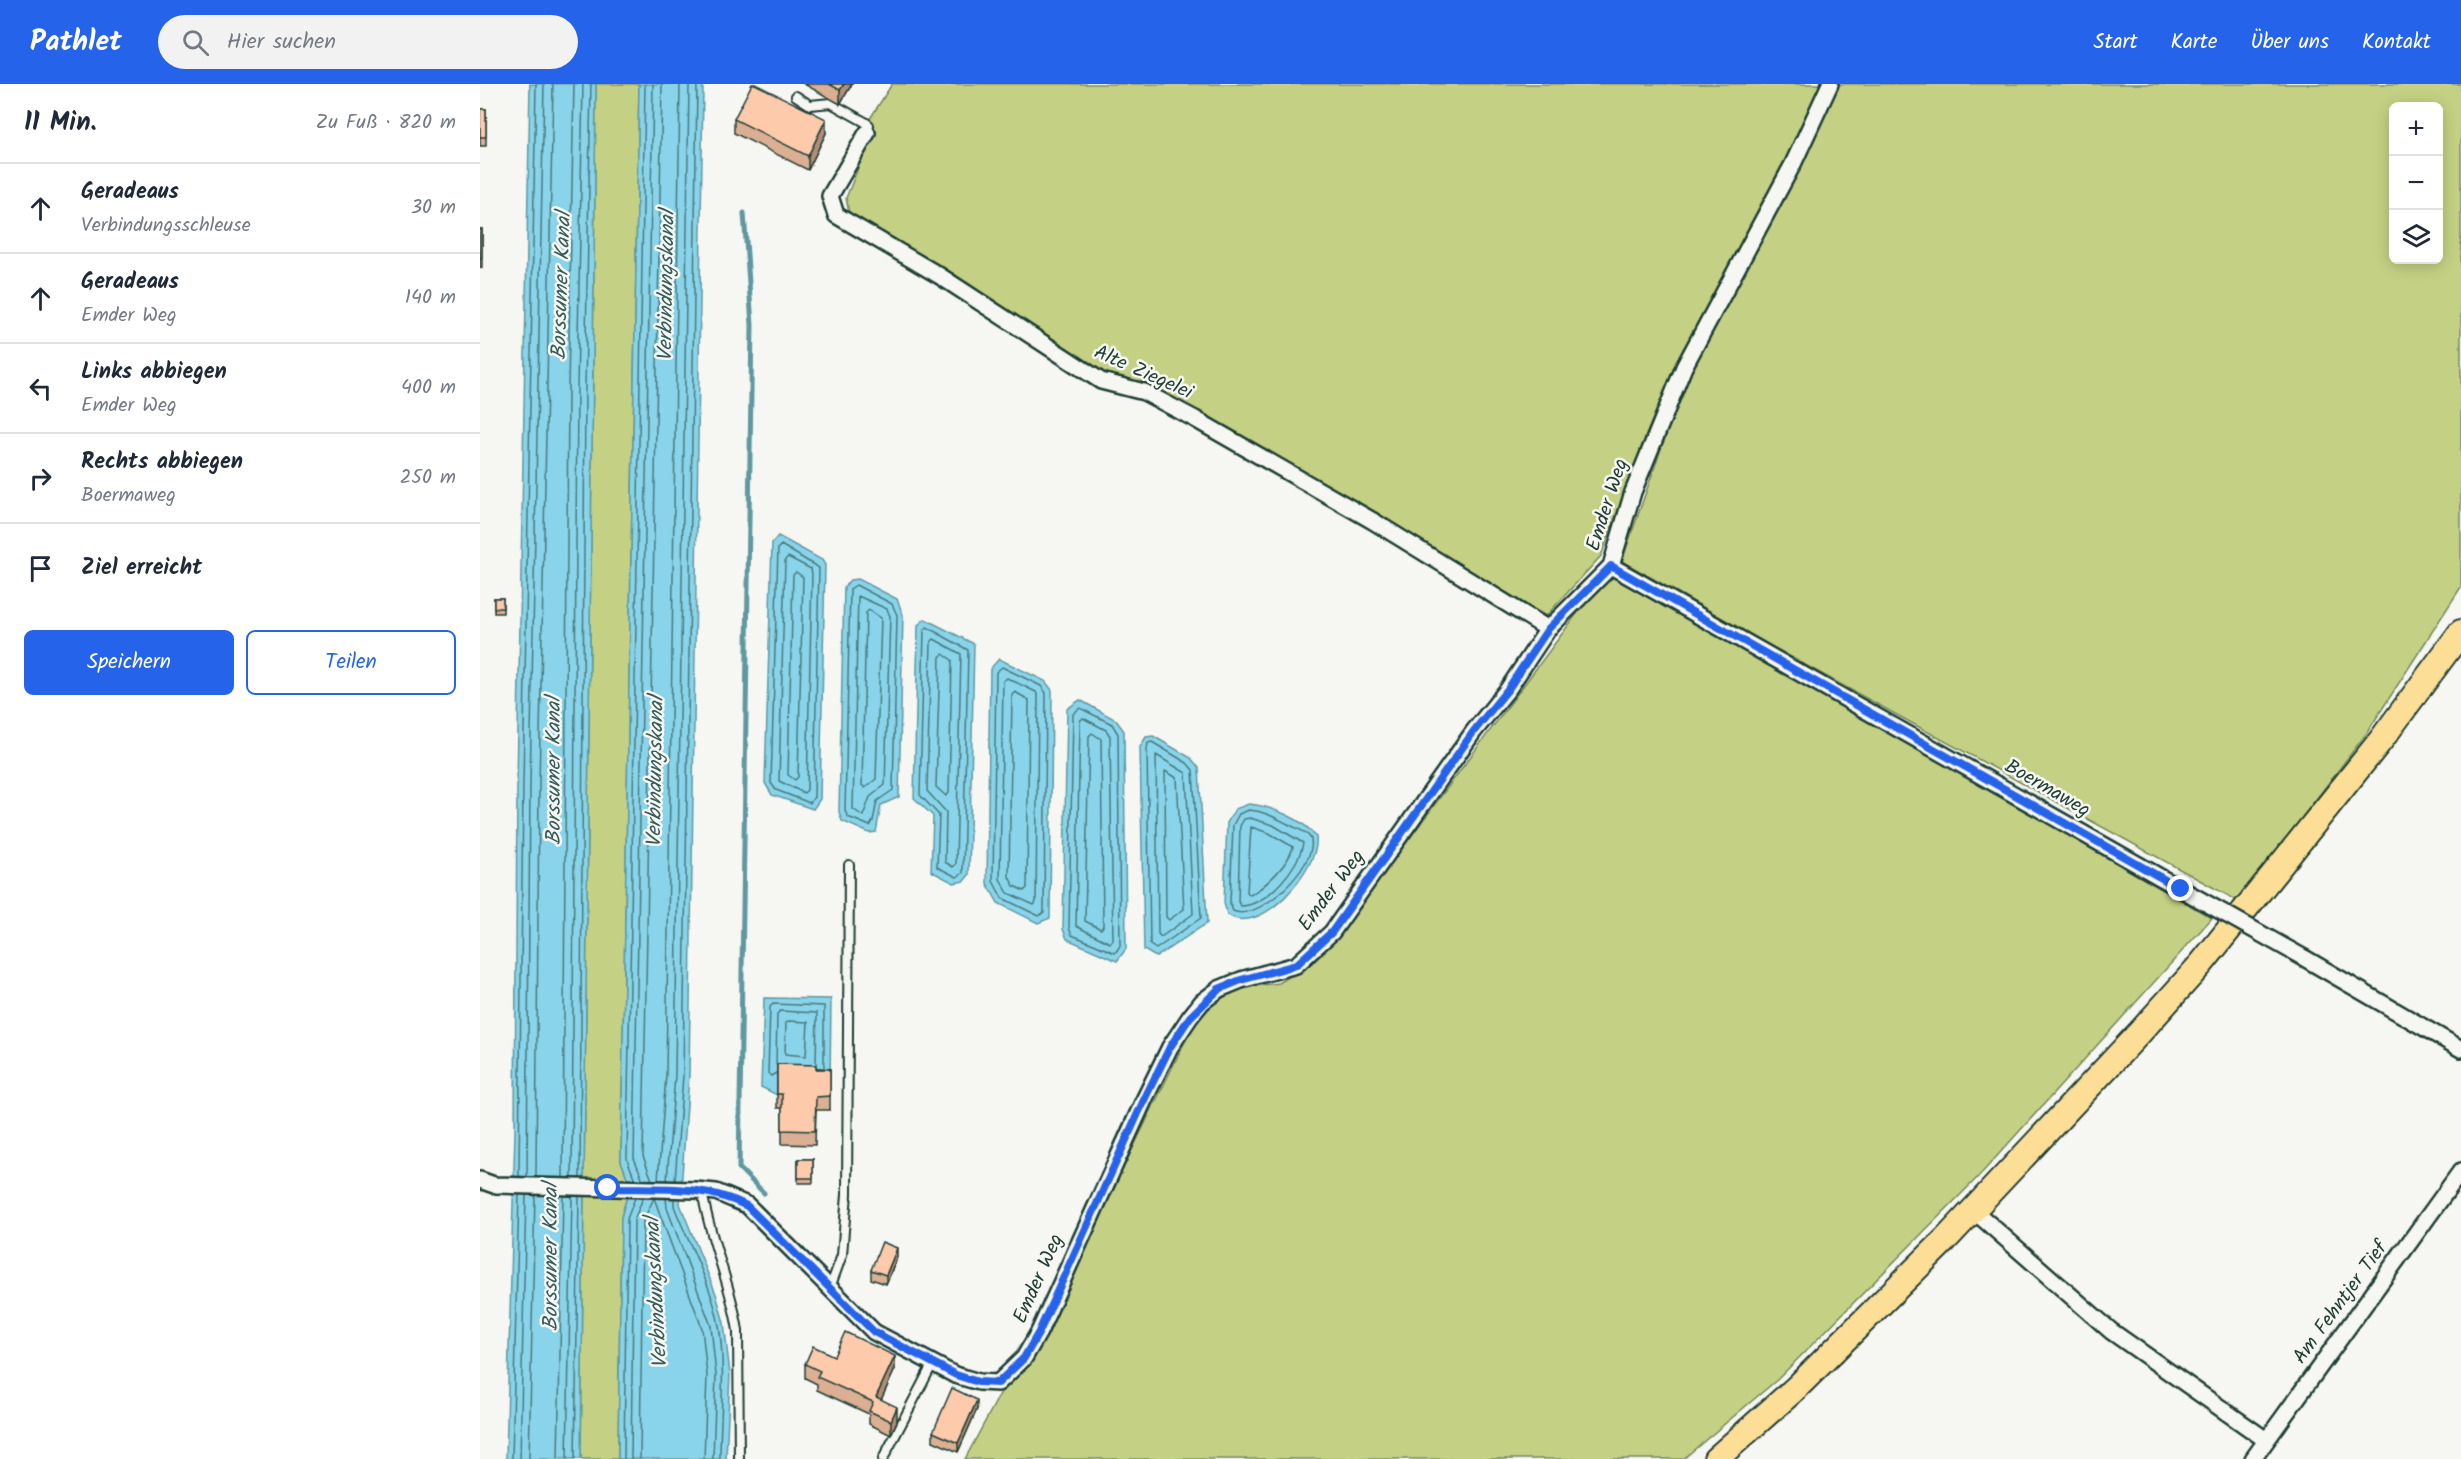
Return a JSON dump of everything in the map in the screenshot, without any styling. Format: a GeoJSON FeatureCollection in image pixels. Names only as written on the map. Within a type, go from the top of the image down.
{"type":"FeatureCollection","features":[{"type":"Feature","properties":{"kind":"main road"},"geometry":{"type":"LineString","coordinates":[[1716,1459],[1796,1388],[2094,1083],[2202,963],[2381,740],[2461,632]]}},
{"type":"Feature","properties":{"kind":"street","name":"Emder Weg"},"geometry":{"type":"LineString","coordinates":[[486,1182],[695,1190],[729,1196],[747,1206],[874,1332],[956,1375],[989,1384],[1005,1379],[1024,1358],[1039,1332],[1145,1098],[1170,1047],[1190,1017],[1219,989],[1241,980],[1296,965],[1332,932],[1474,731],[1508,689],[1548,629],[1611,566],[1633,492],[1684,367],[1793,164],[1830,84]]}},
{"type":"Feature","properties":{"kind":"street","name":"Alte Ziegelei"},"geometry":{"type":"LineString","coordinates":[[867,133],[830,196],[836,215],[940,276],[1101,381],[1144,392],[1195,419],[1372,521],[1548,629]]}},
{"type":"Feature","properties":{"kind":"street","name":"Boermaweg"},"geometry":{"type":"LineString","coordinates":[[1611,566],[2306,958],[2461,1049]]}},
{"type":"Feature","properties":{"kind":"street","name":"Am Fehntjer Tief"},"geometry":{"type":"LineString","coordinates":[[2253,1459],[2461,1171]]}},
{"type":"Feature","properties":{"kind":"street"},"geometry":{"type":"LineString","coordinates":[[1972,1209],[2110,1331],[2266,1440]]}},
{"type":"Feature","properties":{"kind":"lane"},"geometry":{"type":"LineString","coordinates":[[796,96],[810,105],[831,103],[866,122],[869,125],[867,133]]}},
{"type":"Feature","properties":{"kind":"lane"},"geometry":{"type":"LineString","coordinates":[[829,1289],[842,1255],[847,1194],[849,866]]}},
{"type":"Feature","properties":{"kind":"lane"},"geometry":{"type":"LineString","coordinates":[[695,1190],[735,1312],[740,1356],[739,1459]]}},
{"type":"Feature","properties":{"kind":"lane"},"geometry":{"type":"LineString","coordinates":[[883,1459],[933,1363]]}},
{"type":"Feature","properties":{"kind":"green space"},"geometry":{"type":"Polygon","coordinates":[[[596,84],[639,84],[621,1161],[629,1185],[621,1218],[618,1459],[581,1459],[596,84]]]}},
{"type":"Feature","properties":{"kind":"green space"},"geometry":{"type":"Polygon","coordinates":[[[892,84],[1822,84],[1786,162],[1677,363],[1646,435],[1601,556],[1546,616],[1149,386],[1104,373],[849,213],[846,198],[872,133],[866,125],[892,84]]]}},
{"type":"Feature","properties":{"kind":"green space"},"geometry":{"type":"Polygon","coordinates":[[[1839,84],[2461,84],[2461,587],[2366,734],[2238,901],[1798,661],[1622,561],[1688,371],[1839,84]]]}},
{"type":"Feature","properties":{"kind":"green space"},"geometry":{"type":"Polygon","coordinates":[[[1608,572],[2212,918],[1980,1175],[1778,1379],[1683,1459],[965,1459],[1001,1392],[1027,1365],[1194,1023],[1218,1000],[1246,987],[1279,983],[1315,961],[1328,948],[1608,572]]]}},
{"type":"Feature","properties":{"kind":"water","name":"Borssumer Kanal"},"geometry":{"type":"Polygon","coordinates":[[[530,84],[596,84],[581,1459],[506,1459],[515,1131],[517,784],[530,84]]]}},
{"type":"Feature","properties":{"kind":"water","name":"Verbindungskanal"},"geometry":{"type":"Polygon","coordinates":[[[639,84],[703,84],[689,1076],[680,1204],[716,1294],[724,1323],[730,1374],[726,1459],[618,1459],[621,1218],[629,1185],[621,1161],[639,84]]]}},
{"type":"Feature","properties":{"kind":"water"},"geometry":{"type":"Polygon","coordinates":[[[778,536],[822,560],[825,565],[820,799],[813,809],[772,795],[765,783],[772,543],[778,536]]]}},
{"type":"Feature","properties":{"kind":"water"},"geometry":{"type":"Polygon","coordinates":[[[858,579],[897,599],[903,615],[899,797],[881,805],[876,832],[869,833],[842,821],[839,812],[844,587],[850,580],[858,579]]]}},
{"type":"Feature","properties":{"kind":"water"},"geometry":{"type":"Polygon","coordinates":[[[925,619],[974,644],[969,875],[964,881],[954,883],[931,871],[933,816],[914,798],[918,625],[925,619]]]}},
{"type":"Feature","properties":{"kind":"water"},"geometry":{"type":"Polygon","coordinates":[[[999,659],[1045,681],[1052,690],[1050,918],[1038,923],[998,903],[987,883],[990,669],[999,659]]]}},
{"type":"Feature","properties":{"kind":"water"},"geometry":{"type":"Polygon","coordinates":[[[1080,700],[1116,720],[1124,731],[1126,949],[1117,961],[1067,939],[1063,929],[1067,709],[1080,700]]]}},
{"type":"Feature","properties":{"kind":"water"},"geometry":{"type":"Polygon","coordinates":[[[1153,736],[1191,758],[1199,768],[1207,923],[1156,957],[1144,950],[1140,747],[1146,737],[1153,736]]]}},
{"type":"Feature","properties":{"kind":"water"},"geometry":{"type":"Polygon","coordinates":[[[1249,804],[1267,807],[1286,814],[1311,830],[1316,837],[1315,850],[1309,866],[1285,897],[1255,917],[1240,919],[1227,914],[1224,903],[1227,823],[1235,809],[1249,804]]]}},
{"type":"Feature","properties":{"kind":"water"},"geometry":{"type":"Polygon","coordinates":[[[764,998],[831,999],[830,1083],[816,1082],[777,1095],[761,1087],[764,998]]]}},
{"type":"Feature","properties":{"kind":"building"},"geometry":{"type":"Polygon","coordinates":[[[752,84],[826,119],[808,156],[734,119],[752,84]]]}},
{"type":"Feature","properties":{"kind":"building"},"geometry":{"type":"Polygon","coordinates":[[[829,84],[844,84],[840,90],[829,84]]]}},
{"type":"Feature","properties":{"kind":"building"},"geometry":{"type":"Polygon","coordinates":[[[480,109],[486,109],[486,137],[480,137],[480,109]]]}},
{"type":"Feature","properties":{"kind":"building"},"geometry":{"type":"Polygon","coordinates":[[[480,229],[482,229],[482,258],[480,258],[480,229]]]}},
{"type":"Feature","properties":{"kind":"building"},"geometry":{"type":"Polygon","coordinates":[[[494,598],[503,598],[503,608],[494,608],[494,598]]]}},
{"type":"Feature","properties":{"kind":"building"},"geometry":{"type":"Polygon","coordinates":[[[777,1064],[816,1065],[816,1069],[830,1069],[830,1096],[816,1097],[815,1131],[782,1130],[782,1094],[777,1094],[777,1064]]]}},
{"type":"Feature","properties":{"kind":"building"},"geometry":{"type":"Polygon","coordinates":[[[798,1159],[813,1159],[813,1178],[798,1178],[798,1159]]]}},
{"type":"Feature","properties":{"kind":"building"},"geometry":{"type":"Polygon","coordinates":[[[882,1242],[897,1248],[886,1275],[871,1270],[882,1242]]]}},
{"type":"Feature","properties":{"kind":"building"},"geometry":{"type":"Polygon","coordinates":[[[845,1332],[895,1356],[876,1397],[897,1407],[891,1421],[869,1411],[873,1402],[817,1377],[820,1371],[805,1364],[813,1346],[834,1356],[845,1332]]]}},
{"type":"Feature","properties":{"kind":"building"},"geometry":{"type":"Polygon","coordinates":[[[952,1388],[977,1400],[958,1443],[933,1432],[952,1388]]]}},
{"type":"Feature","properties":{"kind":"waterway"},"geometry":{"type":"LineString","coordinates":[[744,213],[752,325],[739,1168],[764,1193]]}},
{"type":"Feature","properties":{"kind":"route"},"geometry":{"type":"LineString","coordinates":[[608,1188],[695,1190],[729,1196],[747,1206],[874,1332],[887,1341],[956,1375],[989,1384],[1005,1379],[1024,1358],[1039,1332],[1145,1098],[1170,1047],[1190,1017],[1202,1002],[1219,989],[1241,980],[1296,965],[1332,932],[1352,900],[1474,731],[1508,689],[1548,629],[1611,566],[2181,889]]}}]}
